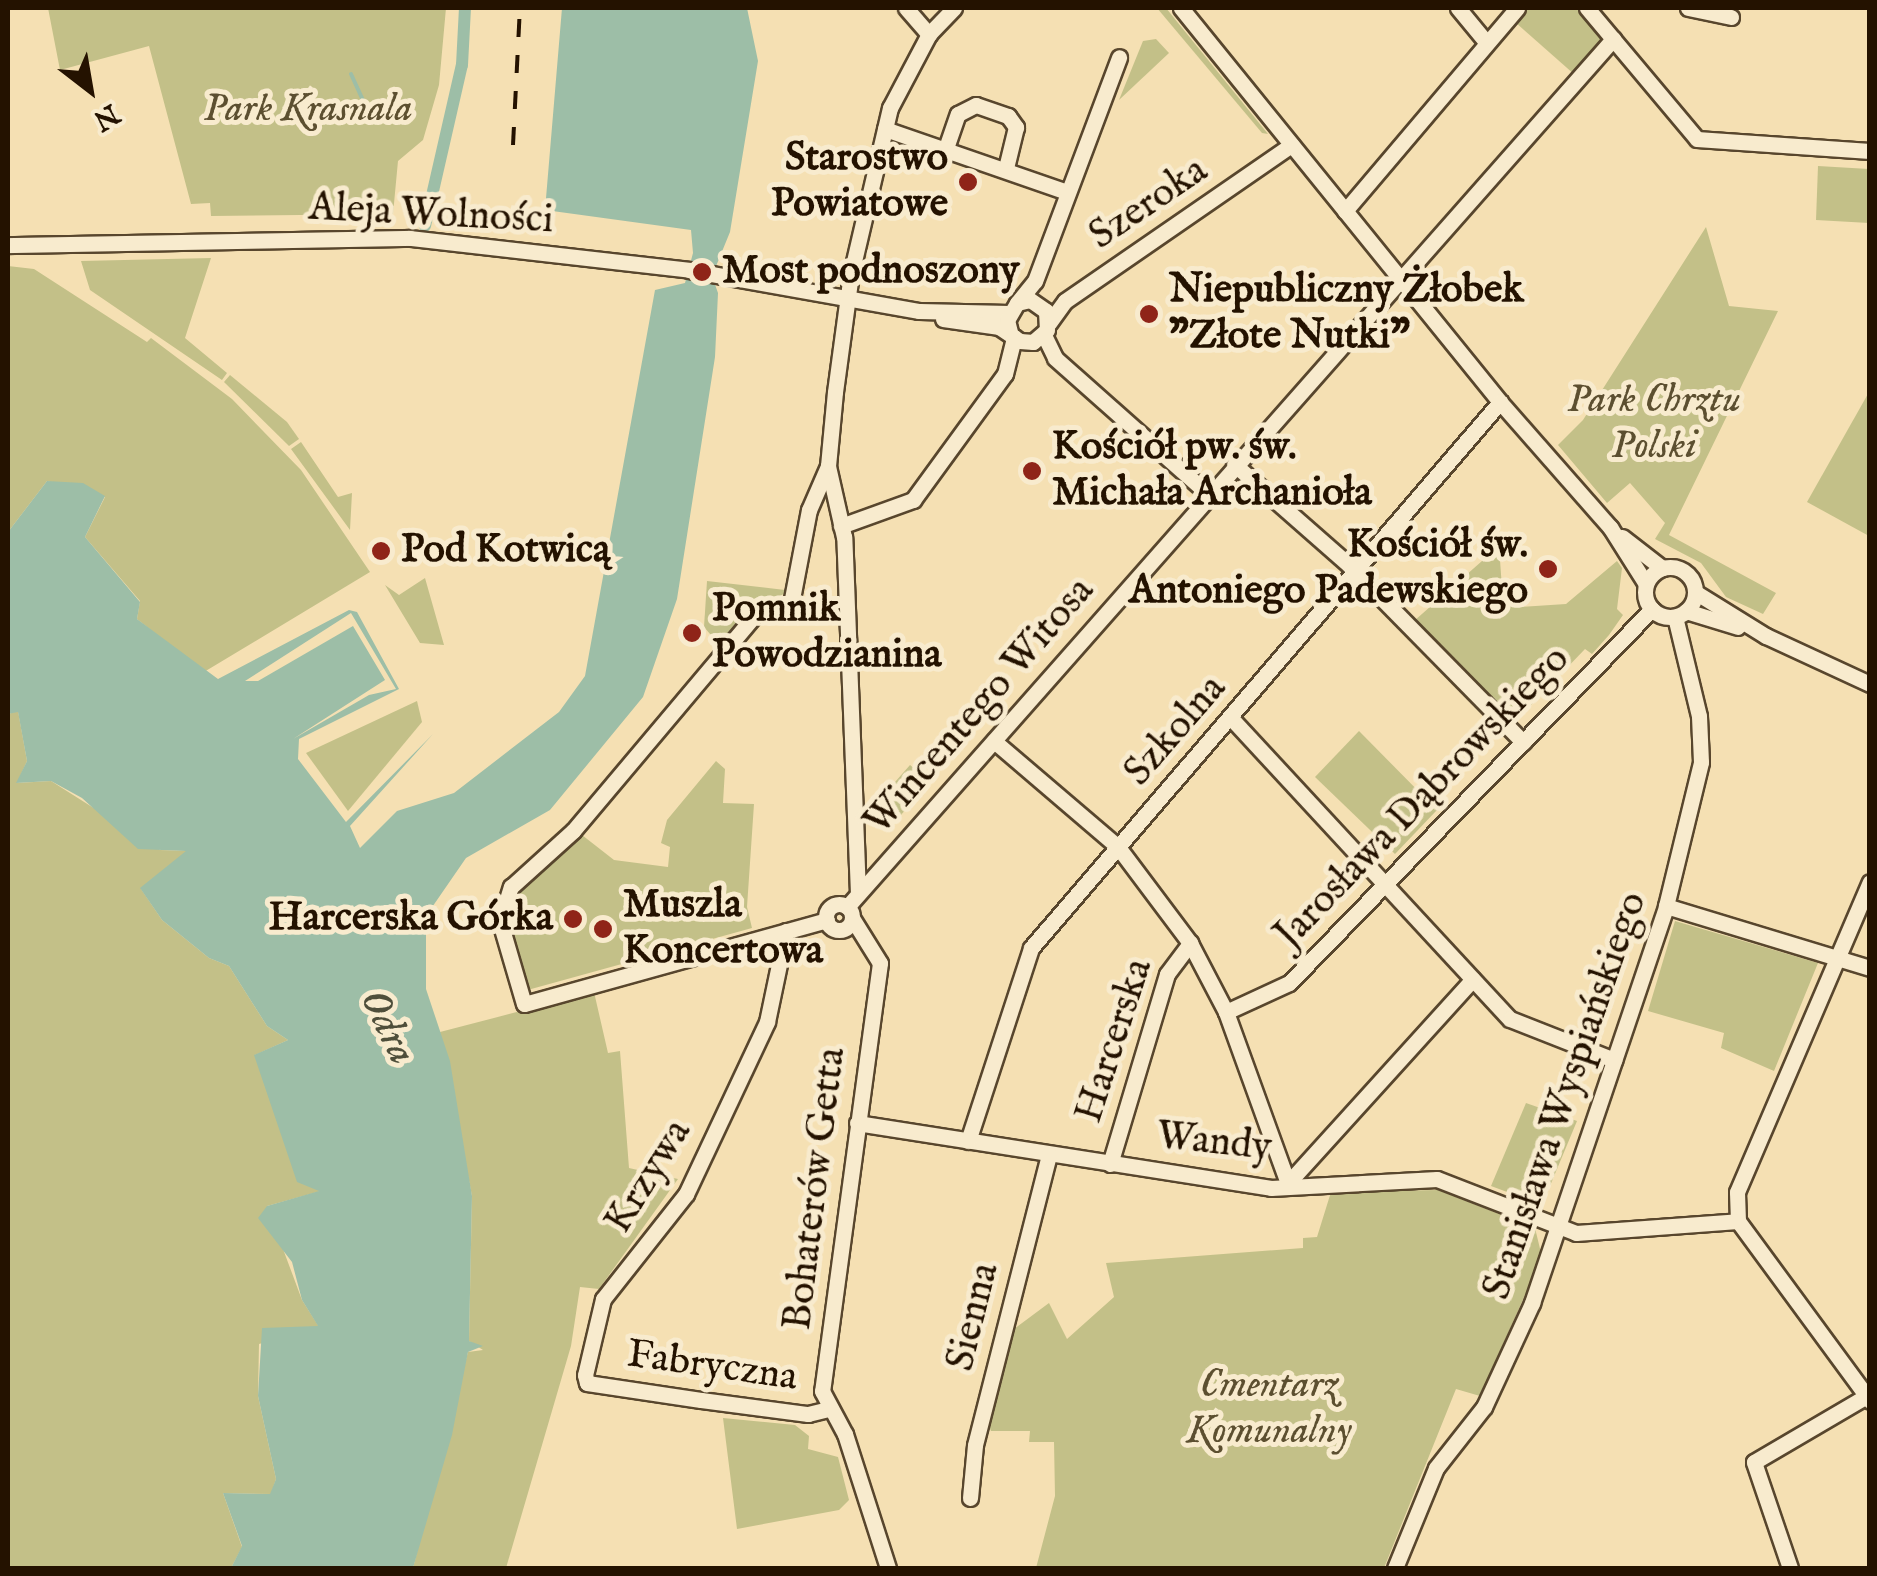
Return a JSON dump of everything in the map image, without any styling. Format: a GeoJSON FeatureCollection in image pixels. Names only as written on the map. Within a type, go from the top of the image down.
{"type":"FeatureCollection","features":[{"type":"Feature","properties":{"kind":"street"},"geometry":{"type":"LineString","coordinates":[[906,8],[929,34]]}},
{"type":"Feature","properties":{"kind":"street"},"geometry":{"type":"LineString","coordinates":[[876,975],[866,954],[832,925],[786,931],[524,1004],[504,951],[502,901],[573,831],[758,611],[791,604],[806,524],[828,466],[847,298],[885,129],[929,34],[954,8]]}},
{"type":"Feature","properties":{"kind":"street"},"geometry":{"type":"LineString","coordinates":[[1181,8],[1500,402],[1610,527],[1646,584],[1652,610],[1766,636]]}},
{"type":"Feature","properties":{"kind":"street"},"geometry":{"type":"LineString","coordinates":[[1458,8],[1487,44]]}},
{"type":"Feature","properties":{"kind":"street"},"geometry":{"type":"LineString","coordinates":[[1346,211],[1517,8]]}},
{"type":"Feature","properties":{"kind":"street"},"geometry":{"type":"LineString","coordinates":[[1587,8],[1704,142],[1870,151]]}},
{"type":"Feature","properties":{"kind":"street"},"geometry":{"type":"LineString","coordinates":[[1688,8],[1732,17]]}},
{"type":"Feature","properties":{"kind":"street","name":"Wincentego Witosa"},"geometry":{"type":"LineString","coordinates":[[832,925],[1234,464],[1613,39]]}},
{"type":"Feature","properties":{"kind":"street"},"geometry":{"type":"LineString","coordinates":[[842,526],[913,500],[1005,374],[1013,308],[1035,281],[1119,57]]}},
{"type":"Feature","properties":{"kind":"street"},"geometry":{"type":"LineString","coordinates":[[946,148],[958,114],[976,105],[1008,116],[1016,127],[1006,168]]}},
{"type":"Feature","properties":{"kind":"street"},"geometry":{"type":"LineString","coordinates":[[885,129],[1067,192]]}},
{"type":"Feature","properties":{"kind":"street","name":"Szeroka"},"geometry":{"type":"LineString","coordinates":[[1046,329],[1066,301],[1291,145]]}},
{"type":"Feature","properties":{"kind":"street","name":"Aleja Wolności"},"geometry":{"type":"LineString","coordinates":[[8,244],[410,238],[689,270],[919,311]]}},
{"type":"Feature","properties":{"kind":"street"},"geometry":{"type":"LineString","coordinates":[[1035,281],[1055,358],[1208,494]]}},
{"type":"Feature","properties":{"kind":"street"},"geometry":{"type":"LineString","coordinates":[[919,311],[1042,306]]}},
{"type":"Feature","properties":{"kind":"street"},"geometry":{"type":"LineString","coordinates":[[919,311],[1026,342],[1046,329]]}},
{"type":"Feature","properties":{"kind":"street","name":"Szkolna"},"geometry":{"type":"LineString","coordinates":[[968,1141],[1030,948],[1500,402]]}},
{"type":"Feature","properties":{"kind":"street"},"geometry":{"type":"LineString","coordinates":[[1234,464],[1355,571],[1523,742]]}},
{"type":"Feature","properties":{"kind":"street"},"geometry":{"type":"LineString","coordinates":[[828,466],[842,526],[852,906]]}},
{"type":"Feature","properties":{"kind":"street"},"geometry":{"type":"LineString","coordinates":[[1610,527],[1662,568],[1686,573],[1695,592],[1766,636],[1870,684]]}},
{"type":"Feature","properties":{"kind":"street"},"geometry":{"type":"LineString","coordinates":[[1646,584],[1662,568]]}},
{"type":"Feature","properties":{"kind":"street"},"geometry":{"type":"LineString","coordinates":[[1680,614],[1695,592]]}},
{"type":"Feature","properties":{"kind":"street","name":"Jarosława Dąbrowskiego"},"geometry":{"type":"LineString","coordinates":[[1226,1012],[1284,988],[1652,610]]}},
{"type":"Feature","properties":{"kind":"street","name":"Stanisława Wyspiańskiego"},"geometry":{"type":"LineString","coordinates":[[1394,1568],[1444,1454],[1490,1396],[1557,1227],[1666,906],[1701,747],[1680,614]]}},
{"type":"Feature","properties":{"kind":"street"},"geometry":{"type":"LineString","coordinates":[[1231,718],[1516,1024],[1614,1060]]}},
{"type":"Feature","properties":{"kind":"street"},"geometry":{"type":"LineString","coordinates":[[994,741],[1118,848],[1190,943],[1226,1012],[1288,1184],[1473,979]]}},
{"type":"Feature","properties":{"kind":"street"},"geometry":{"type":"LineString","coordinates":[[1790,1568],[1754,1462],[1869,1397],[1738,1221],[1737,1192],[1834,955],[1870,882]]}},
{"type":"Feature","properties":{"kind":"street","name":"Bohaterów Getta"},"geometry":{"type":"LineString","coordinates":[[828,1409],[822,1391],[878,954],[852,906]]}},
{"type":"Feature","properties":{"kind":"street"},"geometry":{"type":"LineString","coordinates":[[1666,906],[1870,968]]}},
{"type":"Feature","properties":{"kind":"street","name":"Krzywa"},"geometry":{"type":"LineString","coordinates":[[587,1383],[603,1299],[686,1194],[773,1002],[786,931]]}},
{"type":"Feature","properties":{"kind":"street","name":"Harcerska"},"geometry":{"type":"LineString","coordinates":[[1110,1164],[1167,974],[1190,943]]}},
{"type":"Feature","properties":{"kind":"street","name":"Wandy"},"geometry":{"type":"LineString","coordinates":[[857,1123],[1271,1188],[1288,1184],[1437,1179],[1576,1233],[1738,1221]]}},
{"type":"Feature","properties":{"kind":"street","name":"Sienna"},"geometry":{"type":"LineString","coordinates":[[970,1498],[975,1445],[1049,1154]]}},
{"type":"Feature","properties":{"kind":"street","name":"Fabryczna"},"geometry":{"type":"LineString","coordinates":[[587,1383],[808,1414],[828,1409]]}},
{"type":"Feature","properties":{"kind":"street"},"geometry":{"type":"LineString","coordinates":[[828,1409],[845,1434],[888,1568]]}},
{"type":"Feature","properties":{"kind":"green space","name":"Park Krasnala"},"geometry":{"type":"Polygon","coordinates":[[[48,8],[446,8],[439,85],[423,140],[398,161],[393,214],[211,216],[210,203],[191,204],[149,46],[60,70],[48,8]]]}},
{"type":"Feature","properties":{"kind":"green space"},"geometry":{"type":"Polygon","coordinates":[[[1157,8],[1166,8],[1268,134],[1262,133],[1157,8]]]}},
{"type":"Feature","properties":{"kind":"green space"},"geometry":{"type":"Polygon","coordinates":[[[1528,8],[1581,8],[1608,40],[1575,75],[1515,22],[1528,8]]]}},
{"type":"Feature","properties":{"kind":"green space"},"geometry":{"type":"Polygon","coordinates":[[[1156,39],[1169,53],[1119,100],[1143,41],[1156,39]]]}},
{"type":"Feature","properties":{"kind":"green space"},"geometry":{"type":"Polygon","coordinates":[[[1818,166],[1869,169],[1869,223],[1816,220],[1818,166]]]}},
{"type":"Feature","properties":{"kind":"green space","name":"Park Chrztu Polski"},"geometry":{"type":"Polygon","coordinates":[[[1706,227],[1729,306],[1778,311],[1669,535],[1776,593],[1763,614],[1726,597],[1701,563],[1655,539],[1665,523],[1630,483],[1607,503],[1558,445],[1583,420],[1706,227]]]}},
{"type":"Feature","properties":{"kind":"green space"},"geometry":{"type":"Polygon","coordinates":[[[211,258],[185,338],[227,373],[222,380],[90,290],[81,261],[211,258]]]}},
{"type":"Feature","properties":{"kind":"green space"},"geometry":{"type":"Polygon","coordinates":[[[8,266],[34,269],[147,342],[151,338],[232,399],[301,470],[370,572],[204,672],[137,619],[140,601],[85,537],[105,497],[47,481],[8,532],[8,266]]]}},
{"type":"Feature","properties":{"kind":"green space"},"geometry":{"type":"Polygon","coordinates":[[[230,375],[287,422],[299,439],[289,446],[224,382],[230,375]]]}},
{"type":"Feature","properties":{"kind":"green space"},"geometry":{"type":"Polygon","coordinates":[[[1869,392],[1870,536],[1807,502],[1869,392]]]}},
{"type":"Feature","properties":{"kind":"green space"},"geometry":{"type":"Polygon","coordinates":[[[301,442],[338,497],[352,493],[350,530],[291,449],[301,442]]]}},
{"type":"Feature","properties":{"kind":"green space"},"geometry":{"type":"Polygon","coordinates":[[[1499,546],[1502,588],[1518,607],[1566,604],[1617,561],[1622,568],[1617,609],[1623,615],[1592,654],[1585,649],[1514,723],[1414,621],[1499,546]]]}},
{"type":"Feature","properties":{"kind":"green space"},"geometry":{"type":"Polygon","coordinates":[[[425,578],[444,645],[420,643],[385,585],[399,595],[425,578]]]}},
{"type":"Feature","properties":{"kind":"green space"},"geometry":{"type":"Polygon","coordinates":[[[707,581],[786,592],[717,642],[704,627],[707,581]]]}},
{"type":"Feature","properties":{"kind":"green space"},"geometry":{"type":"Polygon","coordinates":[[[417,701],[422,722],[348,811],[306,753],[417,701]]]}},
{"type":"Feature","properties":{"kind":"green space"},"geometry":{"type":"Polygon","coordinates":[[[18,711],[27,761],[17,783],[51,781],[160,850],[188,851],[141,889],[162,920],[209,958],[229,966],[267,1026],[288,1040],[255,1055],[321,1191],[267,1206],[302,1300],[319,1327],[259,1344],[258,1396],[276,1479],[271,1494],[223,1493],[242,1547],[231,1568],[8,1568],[8,714],[18,711]]]}},
{"type":"Feature","properties":{"kind":"green space"},"geometry":{"type":"Polygon","coordinates":[[[1359,731],[1437,810],[1395,854],[1315,777],[1359,731]]]}},
{"type":"Feature","properties":{"kind":"green space"},"geometry":{"type":"Polygon","coordinates":[[[716,761],[725,769],[723,803],[754,804],[747,907],[752,928],[524,991],[511,964],[506,911],[514,888],[582,835],[614,860],[668,867],[670,847],[661,843],[667,820],[716,761]]]}},
{"type":"Feature","properties":{"kind":"green space"},"geometry":{"type":"Polygon","coordinates":[[[910,765],[929,781],[901,815],[881,798],[910,765]]]}},
{"type":"Feature","properties":{"kind":"green space"},"geometry":{"type":"Polygon","coordinates":[[[1675,921],[1818,963],[1774,1071],[1721,1048],[1724,1033],[1648,1011],[1675,921]]]}},
{"type":"Feature","properties":{"kind":"green space"},"geometry":{"type":"Polygon","coordinates":[[[594,992],[608,1053],[620,1051],[629,1168],[678,1179],[599,1289],[580,1287],[571,1346],[506,1568],[413,1568],[468,1352],[483,1350],[469,1341],[472,1196],[440,1032],[594,992]]]}},
{"type":"Feature","properties":{"kind":"green space"},"geometry":{"type":"Polygon","coordinates":[[[1526,1103],[1577,1121],[1542,1205],[1491,1186],[1526,1103]]]}},
{"type":"Feature","properties":{"kind":"green space","name":"Cmentarz Komunalny"},"geometry":{"type":"Polygon","coordinates":[[[1438,1190],[1535,1228],[1542,1257],[1480,1396],[1456,1389],[1384,1568],[1036,1568],[1055,1496],[1054,1442],[1029,1442],[1030,1431],[991,1431],[987,1421],[1010,1332],[1049,1303],[1067,1339],[1114,1297],[1106,1263],[1303,1248],[1303,1238],[1317,1237],[1331,1192],[1438,1190]]]}},
{"type":"Feature","properties":{"kind":"green space"},"geometry":{"type":"Polygon","coordinates":[[[723,1418],[795,1425],[809,1436],[808,1449],[838,1457],[849,1500],[839,1510],[737,1529],[723,1418]]]}},
{"type":"Feature","properties":{"kind":"water","name":"Odra"},"geometry":{"type":"Polygon","coordinates":[[[562,8],[747,8],[758,61],[730,232],[712,276],[718,293],[715,357],[677,599],[643,697],[550,810],[466,858],[426,916],[426,989],[450,1061],[472,1196],[469,1341],[483,1346],[468,1352],[452,1435],[413,1568],[231,1568],[242,1546],[223,1493],[270,1494],[276,1479],[258,1396],[262,1328],[318,1326],[302,1300],[292,1262],[258,1218],[267,1206],[319,1191],[297,1182],[254,1055],[288,1040],[267,1026],[229,966],[209,958],[162,920],[140,888],[186,851],[138,849],[82,798],[51,781],[16,783],[27,761],[18,712],[8,714],[8,532],[47,481],[83,483],[105,496],[85,537],[140,602],[137,619],[218,679],[349,610],[357,612],[399,689],[299,739],[298,759],[346,822],[433,734],[350,826],[360,848],[397,811],[454,793],[559,712],[585,676],[655,290],[685,283],[693,253],[691,230],[545,210],[562,8]]]}},
{"type":"Feature","properties":{"kind":"pier"},"geometry":{"type":"Polygon","coordinates":[[[351,613],[396,689],[369,695],[293,739],[385,680],[353,626],[258,681],[245,681],[351,613]]]}},
{"type":"Feature","properties":{"kind":"waterway"},"geometry":{"type":"LineString","coordinates":[[425,226],[462,65],[465,8]]}},
{"type":"Feature","properties":{"kind":"waterway"},"geometry":{"type":"LineString","coordinates":[[351,74],[372,120]]}},
{"type":"Feature","properties":{"kind":"railway"},"geometry":{"type":"LineString","coordinates":[[513,145],[520,8]]}},
{"type":"Feature","properties":{"kind":"place","name":"Starostwo Powiatowe"},"geometry":{"type":"Point","coordinates":[968,182]}},
{"type":"Feature","properties":{"kind":"place","name":"Most podnoszony"},"geometry":{"type":"Point","coordinates":[702,272]}},
{"type":"Feature","properties":{"kind":"place","name":"Niepubliczny Żłobek \"Złote Nutki\""},"geometry":{"type":"Point","coordinates":[1149,314]}},
{"type":"Feature","properties":{"kind":"place","name":"Kościół pw. św. Michała Archanioła"},"geometry":{"type":"Point","coordinates":[1032,471]}},
{"type":"Feature","properties":{"kind":"place","name":"Pod Kotwicą"},"geometry":{"type":"Point","coordinates":[381,551]}},
{"type":"Feature","properties":{"kind":"place","name":"Kościół św. Antoniego Padewskiego"},"geometry":{"type":"Point","coordinates":[1548,569]}},
{"type":"Feature","properties":{"kind":"place","name":"Pomnik Powodzianina"},"geometry":{"type":"Point","coordinates":[692,633]}},
{"type":"Feature","properties":{"kind":"place","name":"Harcerska Górka"},"geometry":{"type":"Point","coordinates":[573,919]}},
{"type":"Feature","properties":{"kind":"place","name":"Muszla Koncertowa"},"geometry":{"type":"Point","coordinates":[603,929]}}]}
